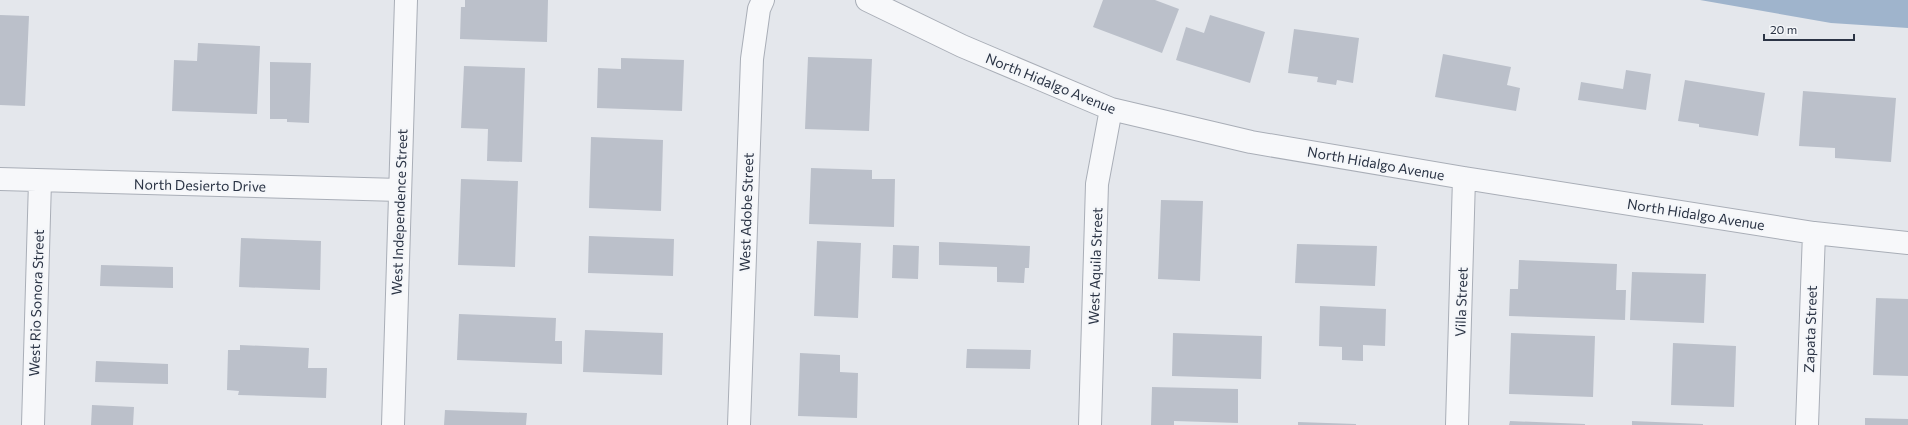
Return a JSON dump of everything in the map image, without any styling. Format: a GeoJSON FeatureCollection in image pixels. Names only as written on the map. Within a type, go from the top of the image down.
{"type":"FeatureCollection","features":[{"type":"Feature","properties":{"kind":"street","name":"West Independence Street"},"geometry":{"type":"LineString","coordinates":[[393,425],[406,0]]}},
{"type":"Feature","properties":{"kind":"street","name":"West Adobe Street"},"geometry":{"type":"LineString","coordinates":[[739,425],[752,59],[759,9],[763,0]]}},
{"type":"Feature","properties":{"kind":"street","name":"North Hidalgo Avenue"},"geometry":{"type":"LineString","coordinates":[[867,0],[962,46],[1111,109],[1251,142],[1464,178],[1814,232],[1908,243]]}},
{"type":"Feature","properties":{"kind":"street","name":"West Aquila Street"},"geometry":{"type":"LineString","coordinates":[[1090,425],[1098,184],[1111,109]]}},
{"type":"Feature","properties":{"kind":"street","name":"Villa Street"},"geometry":{"type":"LineString","coordinates":[[1457,425],[1464,178]]}},
{"type":"Feature","properties":{"kind":"street","name":"North Desierto Drive"},"geometry":{"type":"LineString","coordinates":[[0,179],[400,190]]}},
{"type":"Feature","properties":{"kind":"street","name":"West Rio Sonora Street"},"geometry":{"type":"LineString","coordinates":[[33,425],[40,181]]}},
{"type":"Feature","properties":{"kind":"street","name":"Zapata Street"},"geometry":{"type":"LineString","coordinates":[[1807,425],[1814,232]]}},
{"type":"Feature","properties":{"kind":"water"},"geometry":{"type":"Polygon","coordinates":[[[1700,0],[1908,0],[1908,28],[1831,23],[1700,0]]]}},
{"type":"Feature","properties":{"kind":"building"},"geometry":{"type":"Polygon","coordinates":[[[465,0],[548,0],[547,42],[460,39],[461,7],[465,7],[465,0]]]}},
{"type":"Feature","properties":{"kind":"building"},"geometry":{"type":"Polygon","coordinates":[[[1103,0],[1155,0],[1179,9],[1162,53],[1093,27],[1103,0]]]}},
{"type":"Feature","properties":{"kind":"building"},"geometry":{"type":"Polygon","coordinates":[[[0,15],[29,16],[25,106],[0,105],[0,15]]]}},
{"type":"Feature","properties":{"kind":"building"},"geometry":{"type":"Polygon","coordinates":[[[1210,15],[1265,32],[1250,83],[1176,60],[1186,27],[1204,33],[1210,15]]]}},
{"type":"Feature","properties":{"kind":"building"},"geometry":{"type":"Polygon","coordinates":[[[1294,29],[1359,38],[1353,83],[1337,80],[1336,85],[1317,82],[1318,77],[1288,73],[1294,29]]]}},
{"type":"Feature","properties":{"kind":"building"},"geometry":{"type":"Polygon","coordinates":[[[198,43],[260,46],[257,114],[172,111],[174,60],[197,61],[198,43]]]}},
{"type":"Feature","properties":{"kind":"building"},"geometry":{"type":"Polygon","coordinates":[[[1443,54],[1511,67],[1507,85],[1520,88],[1516,111],[1435,97],[1443,54]]]}},
{"type":"Feature","properties":{"kind":"building"},"geometry":{"type":"Polygon","coordinates":[[[808,57],[872,59],[869,131],[805,129],[808,57]]]}},
{"type":"Feature","properties":{"kind":"building"},"geometry":{"type":"Polygon","coordinates":[[[621,58],[684,60],[682,111],[597,108],[598,68],[621,69],[621,58]]]}},
{"type":"Feature","properties":{"kind":"building"},"geometry":{"type":"Polygon","coordinates":[[[270,62],[311,63],[309,123],[287,122],[287,119],[270,119],[270,62]]]}},
{"type":"Feature","properties":{"kind":"building"},"geometry":{"type":"Polygon","coordinates":[[[464,66],[525,68],[522,162],[487,161],[488,129],[461,128],[464,66]]]}},
{"type":"Feature","properties":{"kind":"building"},"geometry":{"type":"Polygon","coordinates":[[[1626,70],[1651,74],[1646,110],[1578,100],[1581,82],[1623,89],[1626,70]]]}},
{"type":"Feature","properties":{"kind":"building"},"geometry":{"type":"Polygon","coordinates":[[[1685,80],[1765,93],[1758,136],[1699,127],[1699,124],[1678,121],[1685,80]]]}},
{"type":"Feature","properties":{"kind":"building"},"geometry":{"type":"Polygon","coordinates":[[[1803,91],[1896,98],[1891,162],[1835,158],[1835,148],[1799,146],[1803,91]]]}},
{"type":"Feature","properties":{"kind":"building"},"geometry":{"type":"Polygon","coordinates":[[[591,137],[663,140],[661,211],[589,208],[591,137]]]}},
{"type":"Feature","properties":{"kind":"building"},"geometry":{"type":"Polygon","coordinates":[[[811,168],[872,170],[872,179],[895,179],[894,227],[809,224],[811,168]]]}},
{"type":"Feature","properties":{"kind":"building"},"geometry":{"type":"Polygon","coordinates":[[[461,179],[518,181],[515,267],[458,265],[461,179]]]}},
{"type":"Feature","properties":{"kind":"building"},"geometry":{"type":"Polygon","coordinates":[[[1161,200],[1203,201],[1200,281],[1158,279],[1161,200]]]}},
{"type":"Feature","properties":{"kind":"building"},"geometry":{"type":"Polygon","coordinates":[[[589,236],[674,239],[673,276],[588,273],[589,236]]]}},
{"type":"Feature","properties":{"kind":"building"},"geometry":{"type":"Polygon","coordinates":[[[241,238],[321,241],[320,290],[239,287],[241,238]]]}},
{"type":"Feature","properties":{"kind":"building"},"geometry":{"type":"Polygon","coordinates":[[[817,241],[861,243],[858,318],[814,316],[817,241]]]}},
{"type":"Feature","properties":{"kind":"building"},"geometry":{"type":"Polygon","coordinates":[[[939,242],[1030,246],[1029,268],[1025,268],[1024,283],[997,282],[997,267],[939,265],[939,242]]]}},
{"type":"Feature","properties":{"kind":"building"},"geometry":{"type":"Polygon","coordinates":[[[1297,244],[1377,246],[1375,286],[1295,283],[1297,244]]]}},
{"type":"Feature","properties":{"kind":"building"},"geometry":{"type":"Polygon","coordinates":[[[893,245],[919,246],[918,279],[892,278],[893,245]]]}},
{"type":"Feature","properties":{"kind":"building"},"geometry":{"type":"Polygon","coordinates":[[[1519,260],[1617,264],[1616,290],[1626,290],[1625,320],[1509,316],[1510,289],[1518,289],[1519,260]]]}},
{"type":"Feature","properties":{"kind":"building"},"geometry":{"type":"Polygon","coordinates":[[[101,265],[173,267],[173,288],[100,286],[101,265]]]}},
{"type":"Feature","properties":{"kind":"building"},"geometry":{"type":"Polygon","coordinates":[[[1632,272],[1706,274],[1704,323],[1630,320],[1632,272]]]}},
{"type":"Feature","properties":{"kind":"building"},"geometry":{"type":"Polygon","coordinates":[[[1876,298],[1908,299],[1908,376],[1873,375],[1876,298]]]}},
{"type":"Feature","properties":{"kind":"building"},"geometry":{"type":"Polygon","coordinates":[[[1320,306],[1386,309],[1385,346],[1363,345],[1363,361],[1342,360],[1342,347],[1319,346],[1320,306]]]}},
{"type":"Feature","properties":{"kind":"building"},"geometry":{"type":"Polygon","coordinates":[[[459,314],[556,318],[555,341],[562,341],[562,364],[457,360],[459,314]]]}},
{"type":"Feature","properties":{"kind":"building"},"geometry":{"type":"Polygon","coordinates":[[[585,330],[663,333],[662,375],[583,372],[585,330]]]}},
{"type":"Feature","properties":{"kind":"building"},"geometry":{"type":"Polygon","coordinates":[[[1173,333],[1262,336],[1261,379],[1172,376],[1173,333]]]}},
{"type":"Feature","properties":{"kind":"building"},"geometry":{"type":"Polygon","coordinates":[[[1511,333],[1595,336],[1593,397],[1509,394],[1511,333]]]}},
{"type":"Feature","properties":{"kind":"building"},"geometry":{"type":"Polygon","coordinates":[[[1673,343],[1736,346],[1734,407],[1671,405],[1673,343]]]}},
{"type":"Feature","properties":{"kind":"building"},"geometry":{"type":"Polygon","coordinates":[[[240,345],[309,348],[308,368],[327,368],[326,398],[238,395],[239,391],[227,390],[228,350],[240,350],[240,345]]]}},
{"type":"Feature","properties":{"kind":"building"},"geometry":{"type":"Polygon","coordinates":[[[967,349],[1031,350],[1030,369],[966,368],[967,349]]]}},
{"type":"Feature","properties":{"kind":"building"},"geometry":{"type":"Polygon","coordinates":[[[800,353],[840,355],[840,372],[858,373],[857,418],[798,416],[800,353]]]}},
{"type":"Feature","properties":{"kind":"building"},"geometry":{"type":"Polygon","coordinates":[[[96,361],[168,364],[168,384],[95,382],[96,361]]]}},
{"type":"Feature","properties":{"kind":"building"},"geometry":{"type":"Polygon","coordinates":[[[1152,387],[1238,389],[1238,423],[1174,421],[1174,425],[1151,425],[1152,387]]]}},
{"type":"Feature","properties":{"kind":"building"},"geometry":{"type":"Polygon","coordinates":[[[92,405],[134,407],[133,425],[91,425],[92,405]]]}},
{"type":"Feature","properties":{"kind":"building"},"geometry":{"type":"Polygon","coordinates":[[[445,410],[527,413],[526,425],[444,425],[445,410]]]}},
{"type":"Feature","properties":{"kind":"building"},"geometry":{"type":"Polygon","coordinates":[[[1865,418],[1908,419],[1908,425],[1865,425],[1865,418]]]}},
{"type":"Feature","properties":{"kind":"building"},"geometry":{"type":"Polygon","coordinates":[[[1510,421],[1585,424],[1585,425],[1509,425],[1510,421]]]}},
{"type":"Feature","properties":{"kind":"building"},"geometry":{"type":"Polygon","coordinates":[[[1632,421],[1703,424],[1703,425],[1632,425],[1632,421]]]}},
{"type":"Feature","properties":{"kind":"building"},"geometry":{"type":"Polygon","coordinates":[[[1298,422],[1356,424],[1356,425],[1298,425],[1298,422]]]}}]}
